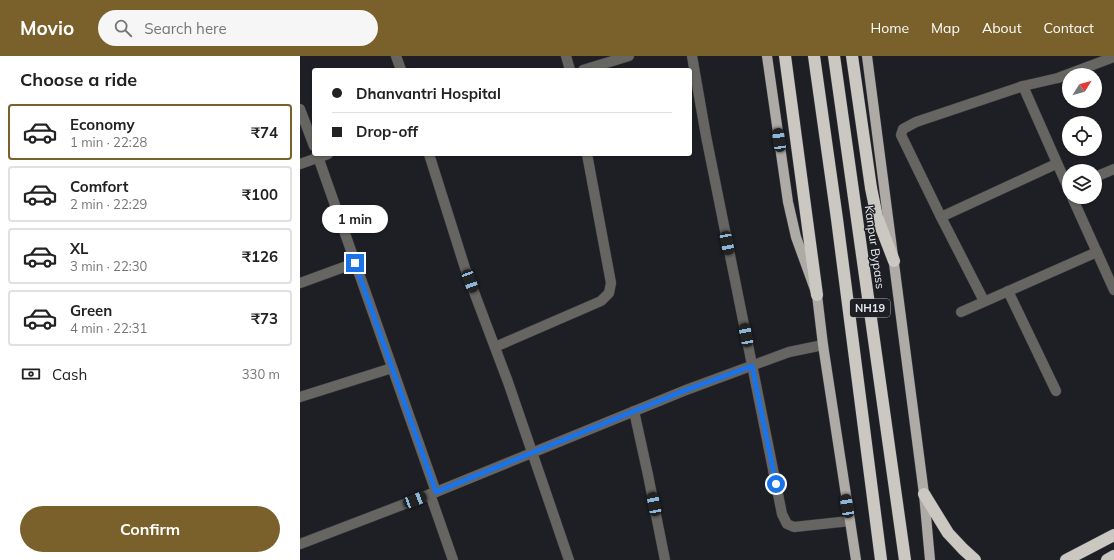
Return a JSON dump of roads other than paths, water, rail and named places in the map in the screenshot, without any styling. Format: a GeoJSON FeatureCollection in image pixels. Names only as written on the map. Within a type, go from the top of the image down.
{"type":"FeatureCollection","features":[{"type":"Feature","properties":{"kind":"highway"},"geometry":{"type":"LineString","coordinates":[[785,56],[817,295]]}},
{"type":"Feature","properties":{"kind":"highway","name":"NH19"},"geometry":{"type":"LineString","coordinates":[[814,56],[839,234],[881,560]]}},
{"type":"Feature","properties":{"kind":"highway","name":"Kanpur Bypass"},"geometry":{"type":"LineString","coordinates":[[834,56],[905,560]]}},
{"type":"Feature","properties":{"kind":"highway"},"geometry":{"type":"LineString","coordinates":[[852,56],[871,188],[877,217],[894,261]]}},
{"type":"Feature","properties":{"kind":"highway"},"geometry":{"type":"LineString","coordinates":[[924,494],[948,533],[975,560]]}},
{"type":"Feature","properties":{"kind":"highway"},"geometry":{"type":"LineString","coordinates":[[1066,560],[1114,535]]}},
{"type":"Feature","properties":{"kind":"highway"},"geometry":{"type":"LineString","coordinates":[[1107,560],[1114,556]]}},
{"type":"Feature","properties":{"kind":"main road"},"geometry":{"type":"LineString","coordinates":[[767,56],[788,202],[796,237],[817,295],[823,345],[856,560]]}},
{"type":"Feature","properties":{"kind":"main road"},"geometry":{"type":"LineString","coordinates":[[867,56],[924,494],[930,560]]}},
{"type":"Feature","properties":{"kind":"street"},"geometry":{"type":"LineString","coordinates":[[396,56],[400,68]]}},
{"type":"Feature","properties":{"kind":"street"},"geometry":{"type":"LineString","coordinates":[[566,56],[569,68]]}},
{"type":"Feature","properties":{"kind":"street"},"geometry":{"type":"LineString","coordinates":[[590,68],[629,56]]}},
{"type":"Feature","properties":{"kind":"street"},"geometry":{"type":"LineString","coordinates":[[692,56],[706,136],[782,514],[787,524],[794,527],[850,521]]}},
{"type":"Feature","properties":{"kind":"street"},"geometry":{"type":"LineString","coordinates":[[984,301],[901,135],[903,129],[916,122],[1023,86],[1058,78],[1114,57]]}},
{"type":"Feature","properties":{"kind":"street"},"geometry":{"type":"LineString","coordinates":[[1023,86],[1062,176]]}},
{"type":"Feature","properties":{"kind":"street"},"geometry":{"type":"LineString","coordinates":[[300,109],[312,141]]}},
{"type":"Feature","properties":{"kind":"street"},"geometry":{"type":"LineString","coordinates":[[300,164],[319,156]]}},
{"type":"Feature","properties":{"kind":"street"},"geometry":{"type":"LineString","coordinates":[[321,156],[355,263],[392,368],[433,493],[453,560]]}},
{"type":"Feature","properties":{"kind":"street"},"geometry":{"type":"LineString","coordinates":[[431,156],[466,268],[569,560]]}},
{"type":"Feature","properties":{"kind":"street"},"geometry":{"type":"LineString","coordinates":[[495,347],[601,301],[609,293],[611,283],[587,156]]}},
{"type":"Feature","properties":{"kind":"street"},"geometry":{"type":"LineString","coordinates":[[941,217],[1056,164]]}},
{"type":"Feature","properties":{"kind":"street"},"geometry":{"type":"LineString","coordinates":[[1102,174],[1114,169]]}},
{"type":"Feature","properties":{"kind":"street"},"geometry":{"type":"LineString","coordinates":[[1076,204],[1114,290]]}},
{"type":"Feature","properties":{"kind":"street"},"geometry":{"type":"LineString","coordinates":[[961,312],[1097,252]]}},
{"type":"Feature","properties":{"kind":"street"},"geometry":{"type":"LineString","coordinates":[[300,283],[355,263]]}},
{"type":"Feature","properties":{"kind":"street"},"geometry":{"type":"LineString","coordinates":[[1008,291],[1056,390]]}},
{"type":"Feature","properties":{"kind":"street"},"geometry":{"type":"LineString","coordinates":[[300,544],[433,493],[686,390],[789,352],[823,345]]}},
{"type":"Feature","properties":{"kind":"street"},"geometry":{"type":"LineString","coordinates":[[300,397],[392,368]]}},
{"type":"Feature","properties":{"kind":"street"},"geometry":{"type":"LineString","coordinates":[[634,411],[665,560]]}}]}
